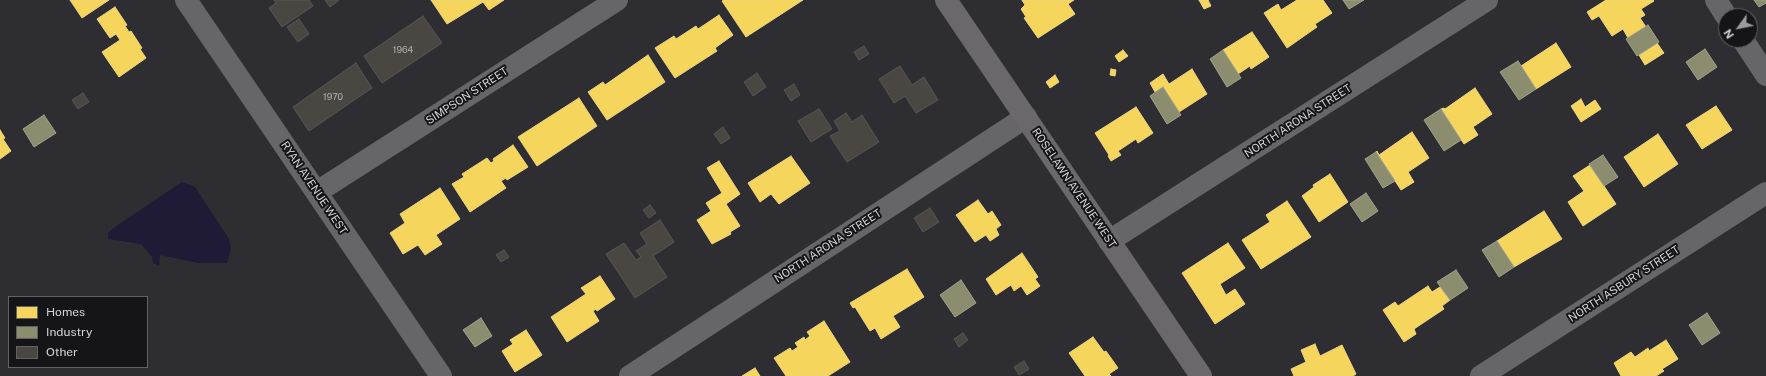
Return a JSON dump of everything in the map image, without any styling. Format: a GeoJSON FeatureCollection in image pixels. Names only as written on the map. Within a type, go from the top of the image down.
{"type":"FeatureCollection","features":[{"type":"Feature","properties":{"kind":"street","name":"RYAN AVENUE WEST"},"geometry":{"type":"LineString","coordinates":[[186,0],[441,376]]}},
{"type":"Feature","properties":{"kind":"street","name":"SIMPSON STREET"},"geometry":{"type":"LineString","coordinates":[[317,192],[617,0]]}},
{"type":"Feature","properties":{"kind":"street","name":"ROSELAWN AVENUE WEST"},"geometry":{"type":"LineString","coordinates":[[946,0],[1201,376]]}},
{"type":"Feature","properties":{"kind":"street","name":"NORTH ARONA STREET"},"geometry":{"type":"LineString","coordinates":[[1109,241],[1487,0]]}},
{"type":"Feature","properties":{"kind":"street"},"geometry":{"type":"LineString","coordinates":[[1747,48],[1766,75]]}},
{"type":"Feature","properties":{"kind":"street","name":"NORTH ARONA STREET"},"geometry":{"type":"LineString","coordinates":[[630,376],[1026,117]]}},
{"type":"Feature","properties":{"kind":"street","name":"NORTH ASBURY STREET"},"geometry":{"type":"LineString","coordinates":[[1481,376],[1766,193]]}},
{"type":"Feature","properties":{"kind":"shaded area"},"geometry":{"type":"Polygon","coordinates":[[[182,182],[195,187],[229,239],[231,248],[227,263],[198,263],[160,255],[159,266],[153,263],[152,257],[141,244],[108,239],[108,233],[112,229],[182,182]]]}},
{"type":"Feature","properties":{"kind":"building: Homes"},"geometry":{"type":"Polygon","coordinates":[[[70,0],[109,0],[82,18],[70,0]]]}},
{"type":"Feature","properties":{"kind":"building: Homes"},"geometry":{"type":"Polygon","coordinates":[[[431,0],[504,0],[489,10],[483,2],[447,24],[431,0]]]}},
{"type":"Feature","properties":{"kind":"building: Homes"},"geometry":{"type":"Polygon","coordinates":[[[803,0],[746,37],[722,1],[803,0]]]}},
{"type":"Feature","properties":{"kind":"building: Homes"},"geometry":{"type":"Polygon","coordinates":[[[1022,0],[1074,0],[1068,4],[1075,14],[1038,38],[1024,18],[1026,17],[1021,9],[1025,5],[1022,0]]]}},
{"type":"Feature","properties":{"kind":"building: Homes"},"geometry":{"type":"Polygon","coordinates":[[[1199,0],[1208,0],[1211,6],[1204,9],[1199,0]]]}},
{"type":"Feature","properties":{"kind":"building: Homes"},"geometry":{"type":"Polygon","coordinates":[[[1297,0],[1323,0],[1332,13],[1315,24],[1317,27],[1287,48],[1264,13],[1278,4],[1281,10],[1297,0]]]}},
{"type":"Feature","properties":{"kind":"building: Homes"},"geometry":{"type":"Polygon","coordinates":[[[1606,0],[1653,0],[1654,1],[1641,9],[1645,15],[1640,18],[1646,27],[1628,38],[1623,29],[1612,36],[1599,16],[1592,20],[1587,12],[1606,0]]]}},
{"type":"Feature","properties":{"kind":"building: Homes"},"geometry":{"type":"Polygon","coordinates":[[[115,7],[127,25],[125,26],[129,32],[131,31],[142,48],[140,49],[146,58],[119,77],[102,52],[120,40],[116,34],[110,38],[97,19],[115,7]]]}},
{"type":"Feature","properties":{"kind":"building: Homes"},"geometry":{"type":"Polygon","coordinates":[[[719,15],[733,35],[715,48],[717,51],[675,78],[655,48],[674,36],[676,39],[696,26],[698,29],[719,15]]]}},
{"type":"Feature","properties":{"kind":"building: Homes"},"geometry":{"type":"Polygon","coordinates":[[[1252,32],[1269,57],[1251,69],[1250,66],[1238,74],[1223,50],[1252,32]]]}},
{"type":"Feature","properties":{"kind":"building: Homes"},"geometry":{"type":"Polygon","coordinates":[[[1556,43],[1571,67],[1536,89],[1521,66],[1556,43]]]}},
{"type":"Feature","properties":{"kind":"building: Homes"},"geometry":{"type":"Polygon","coordinates":[[[1657,43],[1664,53],[1645,65],[1639,55],[1657,43]]]}},
{"type":"Feature","properties":{"kind":"building: Homes"},"geometry":{"type":"Polygon","coordinates":[[[1123,50],[1128,56],[1119,62],[1115,56],[1123,50]]]}},
{"type":"Feature","properties":{"kind":"building: Homes"},"geometry":{"type":"Polygon","coordinates":[[[648,55],[665,82],[607,120],[588,92],[603,82],[605,85],[648,55]]]}},
{"type":"Feature","properties":{"kind":"building: Homes"},"geometry":{"type":"Polygon","coordinates":[[[1111,69],[1116,70],[1115,76],[1110,75],[1111,69]]]}},
{"type":"Feature","properties":{"kind":"building: Homes"},"geometry":{"type":"Polygon","coordinates":[[[1192,69],[1207,94],[1179,112],[1163,87],[1155,92],[1150,83],[1163,74],[1169,84],[1192,69]]]}},
{"type":"Feature","properties":{"kind":"building: Homes"},"geometry":{"type":"Polygon","coordinates":[[[1055,75],[1059,82],[1050,88],[1046,82],[1055,75]]]}},
{"type":"Feature","properties":{"kind":"building: Homes"},"geometry":{"type":"Polygon","coordinates":[[[1475,88],[1492,114],[1473,127],[1478,135],[1464,144],[1441,109],[1445,109],[1475,88]]]}},
{"type":"Feature","properties":{"kind":"building: Homes"},"geometry":{"type":"Polygon","coordinates":[[[579,98],[597,126],[537,166],[518,137],[579,98]]]}},
{"type":"Feature","properties":{"kind":"building: Homes"},"geometry":{"type":"Polygon","coordinates":[[[1581,99],[1585,107],[1595,100],[1601,109],[1581,122],[1571,106],[1581,99]]]}},
{"type":"Feature","properties":{"kind":"building: Homes"},"geometry":{"type":"Polygon","coordinates":[[[1716,106],[1732,130],[1702,149],[1686,125],[1716,106]]]}},
{"type":"Feature","properties":{"kind":"building: Homes"},"geometry":{"type":"Polygon","coordinates":[[[1136,107],[1153,133],[1138,143],[1136,139],[1118,151],[1121,155],[1111,161],[1108,156],[1109,155],[1095,133],[1136,107]]]}},
{"type":"Feature","properties":{"kind":"building: Homes"},"geometry":{"type":"Polygon","coordinates":[[[0,130],[5,138],[3,139],[11,151],[0,159],[0,130]]]}},
{"type":"Feature","properties":{"kind":"building: Homes"},"geometry":{"type":"Polygon","coordinates":[[[1412,132],[1429,158],[1408,172],[1414,182],[1401,190],[1376,152],[1377,151],[1379,155],[1412,132]]]}},
{"type":"Feature","properties":{"kind":"building: Homes"},"geometry":{"type":"Polygon","coordinates":[[[1658,134],[1678,164],[1644,187],[1624,157],[1658,134]]]}},
{"type":"Feature","properties":{"kind":"building: Homes"},"geometry":{"type":"Polygon","coordinates":[[[513,145],[528,167],[507,180],[506,178],[501,181],[506,188],[470,212],[452,184],[464,177],[462,174],[487,158],[491,163],[494,161],[493,159],[513,145]]]}},
{"type":"Feature","properties":{"kind":"building: Homes"},"geometry":{"type":"Polygon","coordinates":[[[791,156],[810,183],[779,204],[771,194],[760,202],[748,183],[791,156]]]}},
{"type":"Feature","properties":{"kind":"building: Homes"},"geometry":{"type":"Polygon","coordinates":[[[719,161],[740,194],[726,204],[740,226],[730,232],[731,234],[712,244],[697,220],[711,211],[706,203],[722,193],[707,168],[719,161]]]}},
{"type":"Feature","properties":{"kind":"building: Homes"},"geometry":{"type":"Polygon","coordinates":[[[1590,165],[1616,204],[1583,226],[1568,202],[1584,191],[1573,176],[1590,165]]]}},
{"type":"Feature","properties":{"kind":"building: Homes"},"geometry":{"type":"Polygon","coordinates":[[[1330,174],[1348,202],[1319,222],[1302,196],[1314,187],[1313,185],[1330,174]]]}},
{"type":"Feature","properties":{"kind":"building: Homes"},"geometry":{"type":"Polygon","coordinates":[[[440,188],[460,219],[436,235],[442,244],[425,255],[418,245],[403,254],[390,233],[405,223],[400,214],[440,188]]]}},
{"type":"Feature","properties":{"kind":"building: Homes"},"geometry":{"type":"Polygon","coordinates":[[[978,200],[988,214],[992,211],[1001,225],[996,229],[999,235],[990,241],[986,235],[975,242],[956,215],[978,200]]]}},
{"type":"Feature","properties":{"kind":"building: Homes"},"geometry":{"type":"Polygon","coordinates":[[[1287,201],[1311,237],[1261,269],[1242,240],[1270,222],[1266,215],[1287,201]]]}},
{"type":"Feature","properties":{"kind":"building: Homes"},"geometry":{"type":"Polygon","coordinates":[[[1544,211],[1562,239],[1514,267],[1497,241],[1544,211]]]}},
{"type":"Feature","properties":{"kind":"building: Homes"},"geometry":{"type":"Polygon","coordinates":[[[1228,243],[1245,268],[1220,284],[1226,295],[1235,289],[1245,304],[1215,324],[1182,273],[1228,243]]]}},
{"type":"Feature","properties":{"kind":"building: Homes"},"geometry":{"type":"Polygon","coordinates":[[[1022,253],[1038,277],[1035,279],[1040,286],[1027,295],[1021,286],[1014,291],[1011,285],[996,295],[986,279],[1022,253]]]}},
{"type":"Feature","properties":{"kind":"building: Homes"},"geometry":{"type":"Polygon","coordinates":[[[907,269],[924,297],[893,316],[900,327],[881,339],[875,328],[870,331],[855,307],[853,308],[850,303],[907,269]]]}},
{"type":"Feature","properties":{"kind":"building: Homes"},"geometry":{"type":"Polygon","coordinates":[[[600,276],[615,299],[597,311],[596,309],[593,311],[599,321],[567,342],[551,317],[586,294],[581,288],[600,276]]]}},
{"type":"Feature","properties":{"kind":"building: Homes"},"geometry":{"type":"Polygon","coordinates":[[[1428,286],[1432,292],[1440,287],[1450,300],[1442,306],[1444,309],[1414,329],[1416,334],[1404,342],[1383,310],[1395,302],[1398,306],[1428,286]]]}},
{"type":"Feature","properties":{"kind":"building: Homes"},"geometry":{"type":"Polygon","coordinates":[[[824,321],[850,362],[828,376],[786,376],[774,358],[790,348],[792,351],[798,347],[795,343],[804,337],[805,340],[810,336],[807,332],[824,321]]]}},
{"type":"Feature","properties":{"kind":"building: Homes"},"geometry":{"type":"Polygon","coordinates":[[[526,330],[542,355],[515,372],[502,351],[513,344],[510,340],[526,330]]]}},
{"type":"Feature","properties":{"kind":"building: Homes"},"geometry":{"type":"Polygon","coordinates":[[[1093,337],[1104,352],[1106,351],[1118,368],[1109,374],[1111,376],[1085,376],[1069,353],[1093,337]]]}},
{"type":"Feature","properties":{"kind":"building: Homes"},"geometry":{"type":"Polygon","coordinates":[[[1666,340],[1678,359],[1662,369],[1664,371],[1656,376],[1621,376],[1614,363],[1631,352],[1635,357],[1648,348],[1649,351],[1666,340]]]}},
{"type":"Feature","properties":{"kind":"building: Homes"},"geometry":{"type":"Polygon","coordinates":[[[1315,344],[1320,356],[1342,345],[1356,374],[1353,376],[1294,376],[1291,369],[1306,362],[1301,350],[1315,344]]]}},
{"type":"Feature","properties":{"kind":"building: Homes"},"geometry":{"type":"Polygon","coordinates":[[[755,368],[760,376],[742,376],[755,368]]]}},
{"type":"Feature","properties":{"kind":"building: Industry"},"geometry":{"type":"Polygon","coordinates":[[[1343,0],[1364,0],[1349,9],[1343,0]]]}},
{"type":"Feature","properties":{"kind":"building: Industry"},"geometry":{"type":"Polygon","coordinates":[[[1754,0],[1766,0],[1766,3],[1759,7],[1754,0]]]}},
{"type":"Feature","properties":{"kind":"building: Industry"},"geometry":{"type":"Polygon","coordinates":[[[1648,25],[1659,42],[1637,56],[1626,39],[1648,25]]]}},
{"type":"Feature","properties":{"kind":"building: Industry"},"geometry":{"type":"Polygon","coordinates":[[[1705,49],[1717,67],[1698,80],[1686,62],[1705,49]]]}},
{"type":"Feature","properties":{"kind":"building: Industry"},"geometry":{"type":"Polygon","coordinates":[[[1223,50],[1241,78],[1227,87],[1210,59],[1223,50]]]}},
{"type":"Feature","properties":{"kind":"building: Industry"},"geometry":{"type":"Polygon","coordinates":[[[1518,61],[1536,89],[1519,100],[1500,72],[1518,61]]]}},
{"type":"Feature","properties":{"kind":"building: Industry"},"geometry":{"type":"Polygon","coordinates":[[[1163,87],[1181,115],[1167,124],[1150,96],[1163,87]]]}},
{"type":"Feature","properties":{"kind":"building: Industry"},"geometry":{"type":"Polygon","coordinates":[[[1441,109],[1461,140],[1444,151],[1424,120],[1441,109]]]}},
{"type":"Feature","properties":{"kind":"building: Industry"},"geometry":{"type":"Polygon","coordinates":[[[44,115],[56,133],[34,147],[23,129],[44,115]]]}},
{"type":"Feature","properties":{"kind":"building: Industry"},"geometry":{"type":"Polygon","coordinates":[[[1376,152],[1395,181],[1383,188],[1365,159],[1376,152]]]}},
{"type":"Feature","properties":{"kind":"building: Industry"},"geometry":{"type":"Polygon","coordinates":[[[1603,155],[1618,177],[1604,186],[1589,164],[1603,155]]]}},
{"type":"Feature","properties":{"kind":"building: Industry"},"geometry":{"type":"Polygon","coordinates":[[[1366,193],[1378,211],[1362,222],[1350,204],[1366,193]]]}},
{"type":"Feature","properties":{"kind":"building: Industry"},"geometry":{"type":"Polygon","coordinates":[[[1497,241],[1514,267],[1499,277],[1482,250],[1497,241]]]}},
{"type":"Feature","properties":{"kind":"building: Industry"},"geometry":{"type":"Polygon","coordinates":[[[1456,270],[1468,288],[1450,300],[1437,282],[1456,270]]]}},
{"type":"Feature","properties":{"kind":"building: Industry"},"geometry":{"type":"Polygon","coordinates":[[[961,280],[976,303],[955,317],[940,295],[961,280]]]}},
{"type":"Feature","properties":{"kind":"building: Industry"},"geometry":{"type":"Polygon","coordinates":[[[1707,313],[1720,333],[1702,345],[1689,325],[1707,313]]]}},
{"type":"Feature","properties":{"kind":"building: Industry"},"geometry":{"type":"Polygon","coordinates":[[[481,318],[492,336],[475,347],[463,330],[481,318]]]}},
{"type":"Feature","properties":{"kind":"building: Other"},"geometry":{"type":"Polygon","coordinates":[[[274,0],[309,0],[313,6],[282,27],[269,8],[276,3],[274,0]]]}},
{"type":"Feature","properties":{"kind":"building: Other"},"geometry":{"type":"Polygon","coordinates":[[[325,0],[339,0],[330,7],[325,0]]]}},
{"type":"Feature","properties":{"kind":"building: Other"},"geometry":{"type":"Polygon","coordinates":[[[423,16],[442,43],[382,83],[364,56],[423,16]]]}},
{"type":"Feature","properties":{"kind":"building: Other"},"geometry":{"type":"Polygon","coordinates":[[[299,19],[309,34],[298,42],[287,27],[299,19]]]}},
{"type":"Feature","properties":{"kind":"building: Other"},"geometry":{"type":"Polygon","coordinates":[[[864,46],[869,54],[859,60],[854,52],[864,46]]]}},
{"type":"Feature","properties":{"kind":"building: Other"},"geometry":{"type":"Polygon","coordinates":[[[356,63],[372,88],[309,131],[293,107],[356,63]]]}},
{"type":"Feature","properties":{"kind":"building: Other"},"geometry":{"type":"Polygon","coordinates":[[[900,66],[912,85],[924,77],[938,100],[916,113],[905,96],[894,103],[879,79],[900,66]]]}},
{"type":"Feature","properties":{"kind":"building: Other"},"geometry":{"type":"Polygon","coordinates":[[[757,73],[766,87],[753,96],[744,82],[757,73]]]}},
{"type":"Feature","properties":{"kind":"building: Other"},"geometry":{"type":"Polygon","coordinates":[[[794,84],[800,95],[791,101],[784,90],[794,84]]]}},
{"type":"Feature","properties":{"kind":"building: Other"},"geometry":{"type":"Polygon","coordinates":[[[83,93],[89,102],[78,109],[72,100],[83,93]]]}},
{"type":"Feature","properties":{"kind":"building: Other"},"geometry":{"type":"Polygon","coordinates":[[[819,109],[832,129],[811,142],[798,121],[819,109]]]}},
{"type":"Feature","properties":{"kind":"building: Other"},"geometry":{"type":"Polygon","coordinates":[[[846,113],[852,122],[862,115],[879,142],[847,162],[830,136],[840,131],[834,121],[846,113]]]}},
{"type":"Feature","properties":{"kind":"building: Other"},"geometry":{"type":"Polygon","coordinates":[[[723,127],[730,138],[721,144],[714,134],[723,127]]]}},
{"type":"Feature","properties":{"kind":"building: Other"},"geometry":{"type":"Polygon","coordinates":[[[650,205],[656,213],[649,218],[643,210],[650,205]]]}},
{"type":"Feature","properties":{"kind":"building: Other"},"geometry":{"type":"Polygon","coordinates":[[[930,208],[939,222],[923,232],[914,218],[930,208]]]}},
{"type":"Feature","properties":{"kind":"building: Other"},"geometry":{"type":"Polygon","coordinates":[[[660,220],[674,242],[653,256],[667,277],[635,298],[606,254],[624,243],[636,260],[641,257],[636,251],[647,244],[640,233],[660,220]]]}},
{"type":"Feature","properties":{"kind":"building: Other"},"geometry":{"type":"Polygon","coordinates":[[[504,250],[509,257],[501,262],[496,255],[504,250]]]}},
{"type":"Feature","properties":{"kind":"building: Other"},"geometry":{"type":"Polygon","coordinates":[[[963,333],[968,340],[959,347],[954,339],[963,333]]]}},
{"type":"Feature","properties":{"kind":"building: Other"},"geometry":{"type":"Polygon","coordinates":[[[1024,361],[1029,369],[1019,375],[1014,367],[1024,361]]]}}]}
